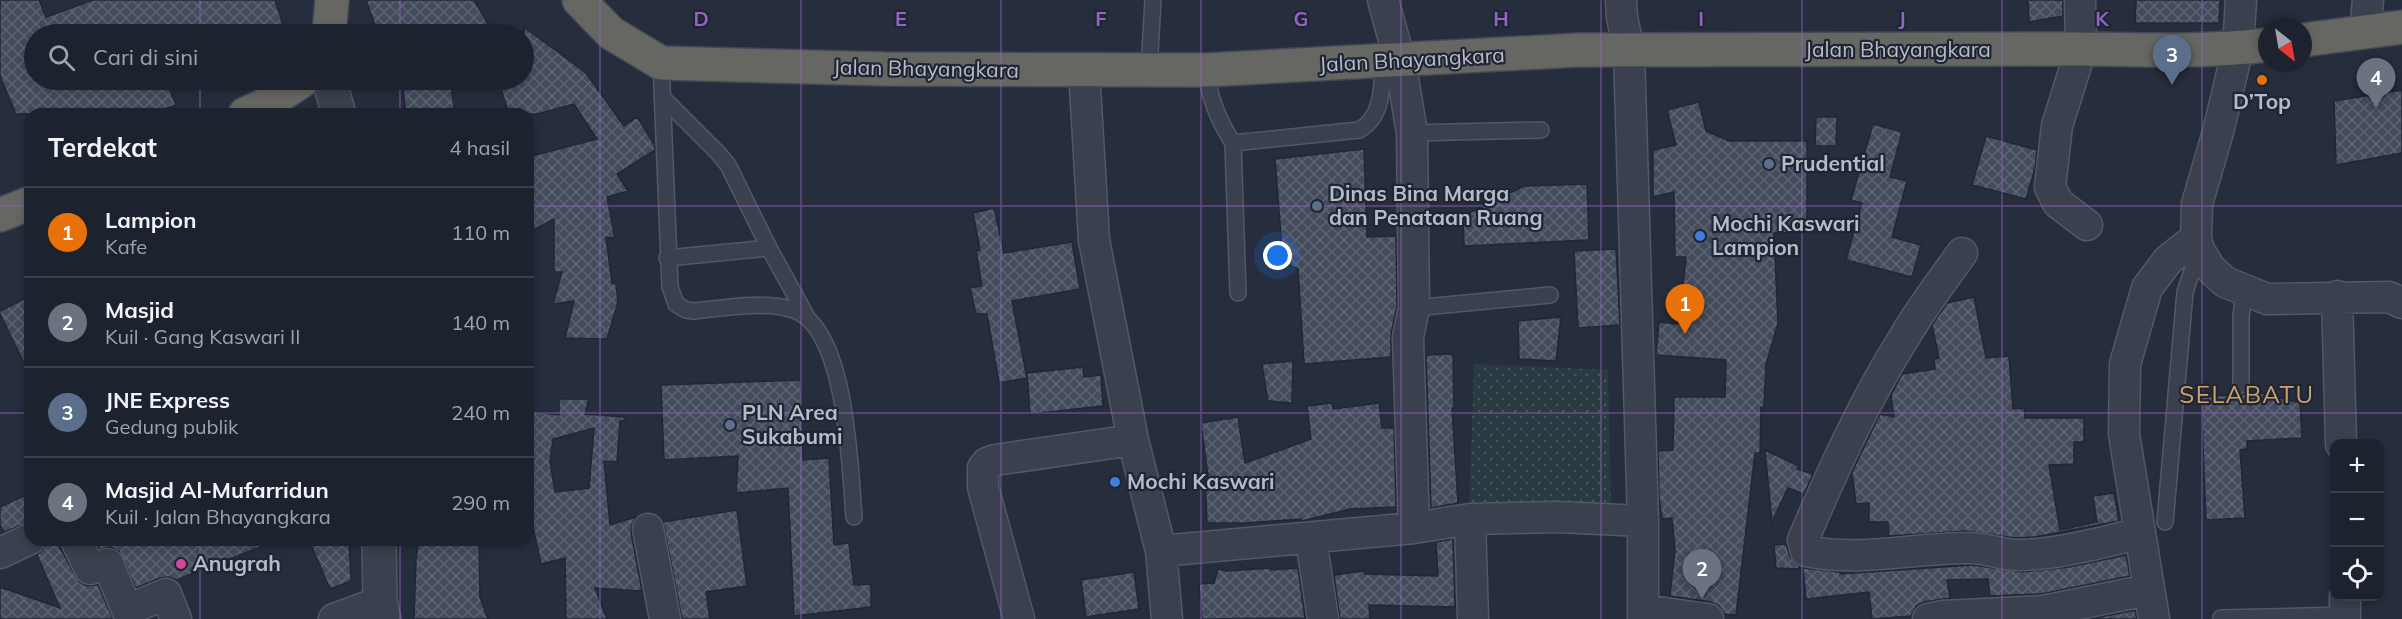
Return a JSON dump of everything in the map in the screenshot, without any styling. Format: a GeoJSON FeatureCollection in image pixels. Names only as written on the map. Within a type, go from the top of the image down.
{"type":"FeatureCollection","features":[{"type":"Feature","properties":{"kind":"highway"},"geometry":{"type":"LineString","coordinates":[[330,24],[333,0]]}},
{"type":"Feature","properties":{"kind":"highway","name":"Jalan Bhayangkara"},"geometry":{"type":"LineString","coordinates":[[579,0],[611,33],[661,63],[886,69],[1206,70],[1391,62],[1579,50],[2081,49],[2160,51],[2253,46]]}},
{"type":"Feature","properties":{"kind":"highway"},"geometry":{"type":"LineString","coordinates":[[2312,39],[2402,27]]}},
{"type":"Feature","properties":{"kind":"highway"},"geometry":{"type":"LineString","coordinates":[[258,108],[288,90]]}},
{"type":"Feature","properties":{"kind":"highway"},"geometry":{"type":"LineString","coordinates":[[0,215],[24,205]]}},
{"type":"Feature","properties":{"kind":"street"},"geometry":{"type":"LineString","coordinates":[[1383,0],[1391,62],[1412,133],[1414,308],[1408,338],[1414,528]]}},
{"type":"Feature","properties":{"kind":"street"},"geometry":{"type":"LineString","coordinates":[[1621,0],[1629,51],[1643,521],[1643,614],[1708,619]]}},
{"type":"Feature","properties":{"kind":"street"},"geometry":{"type":"LineString","coordinates":[[2080,0],[2081,49],[2057,126],[2050,186],[2058,203],[2087,225]]}},
{"type":"Feature","properties":{"kind":"street"},"geometry":{"type":"LineString","coordinates":[[2241,0],[2253,46],[2218,132],[2197,204],[2198,244],[2210,268],[2224,282],[2267,299],[2337,296],[2389,297],[2402,303]]}},
{"type":"Feature","properties":{"kind":"street"},"geometry":{"type":"LineString","coordinates":[[2365,32],[2368,0]]}},
{"type":"Feature","properties":{"kind":"street"},"geometry":{"type":"LineString","coordinates":[[1084,70],[1094,240],[1133,440],[1161,551],[1167,619]]}},
{"type":"Feature","properties":{"kind":"street"},"geometry":{"type":"LineString","coordinates":[[332,90],[337,108]]}},
{"type":"Feature","properties":{"kind":"street"},"geometry":{"type":"LineString","coordinates":[[2154,619],[2148,590],[2152,528],[2124,434],[2126,364],[2147,288],[2168,260],[2198,244]]}},
{"type":"Feature","properties":{"kind":"street"},"geometry":{"type":"LineString","coordinates":[[1962,253],[1905,336],[1854,425],[1803,540],[1806,551],[1832,556],[1969,548],[2019,556],[2041,554],[2152,528]]}},
{"type":"Feature","properties":{"kind":"street"},"geometry":{"type":"LineString","coordinates":[[2337,296],[2341,439]]}},
{"type":"Feature","properties":{"kind":"street"},"geometry":{"type":"LineString","coordinates":[[1019,619],[983,487],[983,468],[987,463],[995,460],[1133,440]]}},
{"type":"Feature","properties":{"kind":"street"},"geometry":{"type":"LineString","coordinates":[[1161,551],[1414,528],[1470,519],[1558,517],[1643,521]]}},
{"type":"Feature","properties":{"kind":"street"},"geometry":{"type":"LineString","coordinates":[[1470,519],[1473,619]]}},
{"type":"Feature","properties":{"kind":"street"},"geometry":{"type":"LineString","coordinates":[[648,530],[665,619]]}},
{"type":"Feature","properties":{"kind":"street"},"geometry":{"type":"LineString","coordinates":[[1311,538],[1323,619]]}},
{"type":"Feature","properties":{"kind":"street"},"geometry":{"type":"LineString","coordinates":[[0,553],[24,542]]}},
{"type":"Feature","properties":{"kind":"street"},"geometry":{"type":"LineString","coordinates":[[79,546],[90,569],[108,564],[127,610],[166,594],[176,619]]}},
{"type":"Feature","properties":{"kind":"street"},"geometry":{"type":"LineString","coordinates":[[334,619],[382,610],[379,546]]}},
{"type":"Feature","properties":{"kind":"street"},"geometry":{"type":"LineString","coordinates":[[1928,619],[1943,616],[2043,611],[2148,590]]}},
{"type":"Feature","properties":{"kind":"lane"},"geometry":{"type":"LineString","coordinates":[[1149,70],[1153,0]]}},
{"type":"Feature","properties":{"kind":"lane"},"geometry":{"type":"LineString","coordinates":[[1233,143],[1359,130],[1370,124],[1381,99],[1391,62]]}},
{"type":"Feature","properties":{"kind":"lane"},"geometry":{"type":"LineString","coordinates":[[661,63],[668,258],[672,296],[676,304],[686,310],[755,305],[791,309],[807,317]]}},
{"type":"Feature","properties":{"kind":"lane"},"geometry":{"type":"LineString","coordinates":[[1206,70],[1209,95],[1221,125],[1233,143],[1238,294]]}},
{"type":"Feature","properties":{"kind":"lane"},"geometry":{"type":"LineString","coordinates":[[662,97],[728,165],[769,248],[807,317],[820,332],[836,372],[844,414],[854,517]]}},
{"type":"Feature","properties":{"kind":"lane"},"geometry":{"type":"LineString","coordinates":[[1412,133],[1541,130]]}},
{"type":"Feature","properties":{"kind":"lane"},"geometry":{"type":"LineString","coordinates":[[2152,528],[2186,292],[2198,244]]}},
{"type":"Feature","properties":{"kind":"lane"},"geometry":{"type":"LineString","coordinates":[[668,258],[769,248]]}},
{"type":"Feature","properties":{"kind":"lane"},"geometry":{"type":"LineString","coordinates":[[2241,385],[2241,316],[2244,290]]}},
{"type":"Feature","properties":{"kind":"lane"},"geometry":{"type":"LineString","coordinates":[[1414,308],[1550,295]]}},
{"type":"Feature","properties":{"kind":"lane"},"geometry":{"type":"LineString","coordinates":[[2221,618],[2345,610]]}},
{"type":"Feature","properties":{"kind":"shaded area"},"geometry":{"type":"Polygon","coordinates":[[[1474,364],[1608,370],[1611,506],[1469,511],[1474,364]]]}},
{"type":"Feature","properties":{"kind":"building"},"geometry":{"type":"Polygon","coordinates":[[[0,0],[39,0],[46,17],[93,0],[275,0],[283,24],[24,24],[24,90],[170,90],[176,105],[167,108],[24,108],[24,114],[16,114],[0,76],[0,0]]]}},
{"type":"Feature","properties":{"kind":"building"},"geometry":{"type":"Polygon","coordinates":[[[366,0],[474,0],[488,24],[374,24],[366,0]]]}},
{"type":"Feature","properties":{"kind":"building"},"geometry":{"type":"Polygon","coordinates":[[[2028,0],[2063,0],[2063,16],[2029,22],[2028,0]]]}},
{"type":"Feature","properties":{"kind":"building"},"geometry":{"type":"Polygon","coordinates":[[[2136,0],[2220,0],[2219,23],[2135,23],[2136,0]]]}},
{"type":"Feature","properties":{"kind":"building"},"geometry":{"type":"Polygon","coordinates":[[[534,34],[586,73],[624,126],[637,117],[654,144],[655,150],[617,174],[628,191],[607,197],[615,238],[606,237],[612,283],[616,284],[618,302],[607,339],[565,338],[574,301],[553,304],[562,272],[554,272],[554,219],[534,230],[534,155],[597,139],[574,104],[537,114],[534,114],[534,108],[507,108],[501,90],[534,90],[534,34]]]}},
{"type":"Feature","properties":{"kind":"building"},"geometry":{"type":"Polygon","coordinates":[[[403,90],[451,90],[454,108],[405,108],[403,90]]]}},
{"type":"Feature","properties":{"kind":"building"},"geometry":{"type":"Polygon","coordinates":[[[2402,90],[2402,153],[2336,165],[2334,101],[2402,90]]]}},
{"type":"Feature","properties":{"kind":"building"},"geometry":{"type":"Polygon","coordinates":[[[1699,102],[1706,131],[1729,141],[1807,141],[1807,232],[1774,233],[1778,323],[1766,364],[1764,407],[1761,407],[1760,453],[1755,453],[1736,615],[1724,614],[1719,606],[1711,602],[1670,596],[1675,550],[1672,518],[1662,519],[1659,496],[1658,451],[1673,450],[1674,397],[1725,397],[1726,360],[1656,355],[1659,322],[1679,324],[1686,257],[1675,257],[1674,192],[1653,197],[1653,150],[1676,145],[1667,110],[1699,102]]]}},
{"type":"Feature","properties":{"kind":"building"},"geometry":{"type":"Polygon","coordinates":[[[1816,117],[1837,117],[1836,146],[1815,146],[1816,117]]]}},
{"type":"Feature","properties":{"kind":"building"},"geometry":{"type":"Polygon","coordinates":[[[1873,124],[1902,132],[1890,177],[1907,181],[1892,237],[1921,245],[1912,277],[1846,260],[1862,203],[1851,200],[1873,124]]]}},
{"type":"Feature","properties":{"kind":"building"},"geometry":{"type":"Polygon","coordinates":[[[1986,136],[2037,150],[2035,168],[2026,199],[1972,185],[1986,136]]]}},
{"type":"Feature","properties":{"kind":"building"},"geometry":{"type":"Polygon","coordinates":[[[1364,149],[1367,237],[1396,236],[1397,306],[1391,334],[1391,357],[1304,364],[1298,269],[1283,262],[1275,159],[1364,149]]]}},
{"type":"Feature","properties":{"kind":"building"},"geometry":{"type":"Polygon","coordinates":[[[1587,184],[1589,240],[1464,246],[1463,216],[1524,186],[1587,184]]]}},
{"type":"Feature","properties":{"kind":"building"},"geometry":{"type":"Polygon","coordinates":[[[994,208],[1004,253],[1072,242],[1080,289],[1012,301],[1027,378],[999,383],[987,314],[976,314],[970,288],[982,286],[976,251],[980,250],[973,213],[994,208]]]}},
{"type":"Feature","properties":{"kind":"building"},"geometry":{"type":"Polygon","coordinates":[[[1616,249],[1620,325],[1578,328],[1574,251],[1616,249]]]}},
{"type":"Feature","properties":{"kind":"building"},"geometry":{"type":"Polygon","coordinates":[[[1974,297],[1986,358],[2009,356],[2013,409],[2024,408],[2025,418],[2084,418],[2084,442],[2074,442],[2074,464],[2049,465],[2060,530],[2097,522],[2093,496],[2114,493],[2119,521],[2035,537],[2015,538],[1967,531],[1889,536],[1888,522],[1869,522],[1869,503],[1856,504],[1852,472],[1880,414],[1894,417],[1891,395],[1902,374],[1935,369],[1934,359],[1939,358],[1932,325],[1947,303],[1974,297]]]}},
{"type":"Feature","properties":{"kind":"building"},"geometry":{"type":"Polygon","coordinates":[[[24,299],[24,363],[0,314],[0,311],[24,299]]]}},
{"type":"Feature","properties":{"kind":"building"},"geometry":{"type":"Polygon","coordinates":[[[1561,317],[1556,361],[1519,359],[1518,321],[1561,317]]]}},
{"type":"Feature","properties":{"kind":"building"},"geometry":{"type":"Polygon","coordinates":[[[1453,354],[1454,408],[1452,408],[1458,503],[1431,508],[1426,355],[1453,354]]]}},
{"type":"Feature","properties":{"kind":"building"},"geometry":{"type":"Polygon","coordinates":[[[1293,361],[1292,403],[1268,401],[1262,364],[1293,361]]]}},
{"type":"Feature","properties":{"kind":"building"},"geometry":{"type":"Polygon","coordinates":[[[1083,367],[1084,377],[1101,375],[1103,406],[1030,414],[1027,373],[1083,367]]]}},
{"type":"Feature","properties":{"kind":"building"},"geometry":{"type":"Polygon","coordinates":[[[801,380],[803,460],[829,458],[834,545],[849,543],[854,585],[871,584],[871,607],[794,616],[788,488],[736,493],[738,456],[664,460],[661,385],[801,380]]]}},
{"type":"Feature","properties":{"kind":"building"},"geometry":{"type":"Polygon","coordinates":[[[2247,392],[2258,392],[2300,403],[2302,438],[2247,441],[2247,449],[2240,450],[2245,518],[2206,520],[2201,396],[2242,395],[2247,392]]]}},
{"type":"Feature","properties":{"kind":"building"},"geometry":{"type":"Polygon","coordinates":[[[559,399],[589,399],[585,414],[624,417],[625,420],[620,421],[617,462],[604,461],[610,525],[636,517],[631,532],[642,591],[595,588],[607,619],[566,619],[565,558],[541,564],[534,531],[534,412],[559,415],[559,399]],[[594,428],[553,439],[550,461],[555,492],[589,488],[594,428]]]}},
{"type":"Feature","properties":{"kind":"building"},"geometry":{"type":"Polygon","coordinates":[[[1332,403],[1333,409],[1379,403],[1382,428],[1394,428],[1396,507],[1350,509],[1302,521],[1301,519],[1207,523],[1205,477],[1208,476],[1201,423],[1238,417],[1245,463],[1311,439],[1307,406],[1332,403]]]}},
{"type":"Feature","properties":{"kind":"building"},"geometry":{"type":"Polygon","coordinates":[[[1765,450],[1799,466],[1797,469],[1813,474],[1804,494],[1788,488],[1772,522],[1765,450]]]}},
{"type":"Feature","properties":{"kind":"building"},"geometry":{"type":"Polygon","coordinates":[[[24,496],[24,524],[4,532],[0,525],[0,507],[24,496]]]}},
{"type":"Feature","properties":{"kind":"building"},"geometry":{"type":"Polygon","coordinates":[[[737,510],[747,586],[706,592],[710,619],[682,619],[663,522],[737,510]]]}},
{"type":"Feature","properties":{"kind":"building"},"geometry":{"type":"Polygon","coordinates":[[[1453,539],[1455,607],[1369,605],[1370,619],[1340,619],[1334,575],[1364,571],[1365,574],[1438,576],[1436,542],[1453,539]]]}},
{"type":"Feature","properties":{"kind":"building"},"geometry":{"type":"Polygon","coordinates":[[[1786,544],[1790,556],[1799,569],[1776,568],[1774,545],[1786,544]]]}},
{"type":"Feature","properties":{"kind":"building"},"geometry":{"type":"Polygon","coordinates":[[[45,546],[60,546],[79,582],[87,586],[98,585],[113,619],[0,619],[0,587],[60,608],[37,555],[45,546]]]}},
{"type":"Feature","properties":{"kind":"building","name":"Anugrah"},"geometry":{"type":"Polygon","coordinates":[[[98,546],[262,546],[176,580],[169,577],[160,578],[136,588],[119,551],[111,547],[99,549],[98,546]]]}},
{"type":"Feature","properties":{"kind":"building"},"geometry":{"type":"Polygon","coordinates":[[[312,546],[349,546],[351,581],[330,589],[312,546]]]}},
{"type":"Feature","properties":{"kind":"building"},"geometry":{"type":"Polygon","coordinates":[[[418,546],[479,546],[480,597],[488,619],[414,619],[418,546]]]}},
{"type":"Feature","properties":{"kind":"building"},"geometry":{"type":"Polygon","coordinates":[[[2126,555],[2130,576],[2041,594],[1990,596],[1988,579],[1947,580],[1950,598],[1924,602],[1916,606],[1911,616],[1872,619],[1869,592],[1806,599],[1803,568],[1840,572],[1840,574],[1973,565],[2022,572],[2069,567],[2126,555]]]}},
{"type":"Feature","properties":{"kind":"building"},"geometry":{"type":"Polygon","coordinates":[[[1271,568],[1271,570],[1298,568],[1305,618],[1202,619],[1199,584],[1214,583],[1218,569],[1227,571],[1271,568]]]}},
{"type":"Feature","properties":{"kind":"building"},"geometry":{"type":"Polygon","coordinates":[[[1134,572],[1139,609],[1086,617],[1081,580],[1134,572]]]}},
{"type":"Feature","properties":{"kind":"building"},"geometry":{"type":"Polygon","coordinates":[[[2135,610],[2137,619],[2091,619],[2135,610]]]}},
{"type":"Feature","properties":{"kind":"place","name":"D’Top"},"geometry":{"type":"Point","coordinates":[2262,80]}},
{"type":"Feature","properties":{"kind":"place","name":"JNE Express"},"geometry":{"type":"Point","coordinates":[2172,85]}},
{"type":"Feature","properties":{"kind":"place","name":"Masjid Al-Mufarridun"},"geometry":{"type":"Point","coordinates":[2376,108]}},
{"type":"Feature","properties":{"kind":"place","name":"Prudential"},"geometry":{"type":"Point","coordinates":[1769,164]}},
{"type":"Feature","properties":{"kind":"place","name":"Dinas Bina Marga dan Penataan Ruang"},"geometry":{"type":"Point","coordinates":[1317,206]}},
{"type":"Feature","properties":{"kind":"place","name":"Mochi Kaswari Lampion"},"geometry":{"type":"Point","coordinates":[1700,236]}},
{"type":"Feature","properties":{"kind":"place","name":"Lampion"},"geometry":{"type":"Point","coordinates":[1685,334]}},
{"type":"Feature","properties":{"kind":"place","name":"PLN Area Sukabumi"},"geometry":{"type":"Point","coordinates":[730,425]}},
{"type":"Feature","properties":{"kind":"place","name":"Mochi Kaswari"},"geometry":{"type":"Point","coordinates":[1115,482]}},
{"type":"Feature","properties":{"kind":"place","name":"Anugrah"},"geometry":{"type":"Point","coordinates":[181,564]}},
{"type":"Feature","properties":{"kind":"place","name":"Masjid"},"geometry":{"type":"Point","coordinates":[1702,599]}},
{"type":"Feature","properties":{"kind":"district","name":"SELABATU"},"geometry":{"type":"Point","coordinates":[2247,395]}}]}
